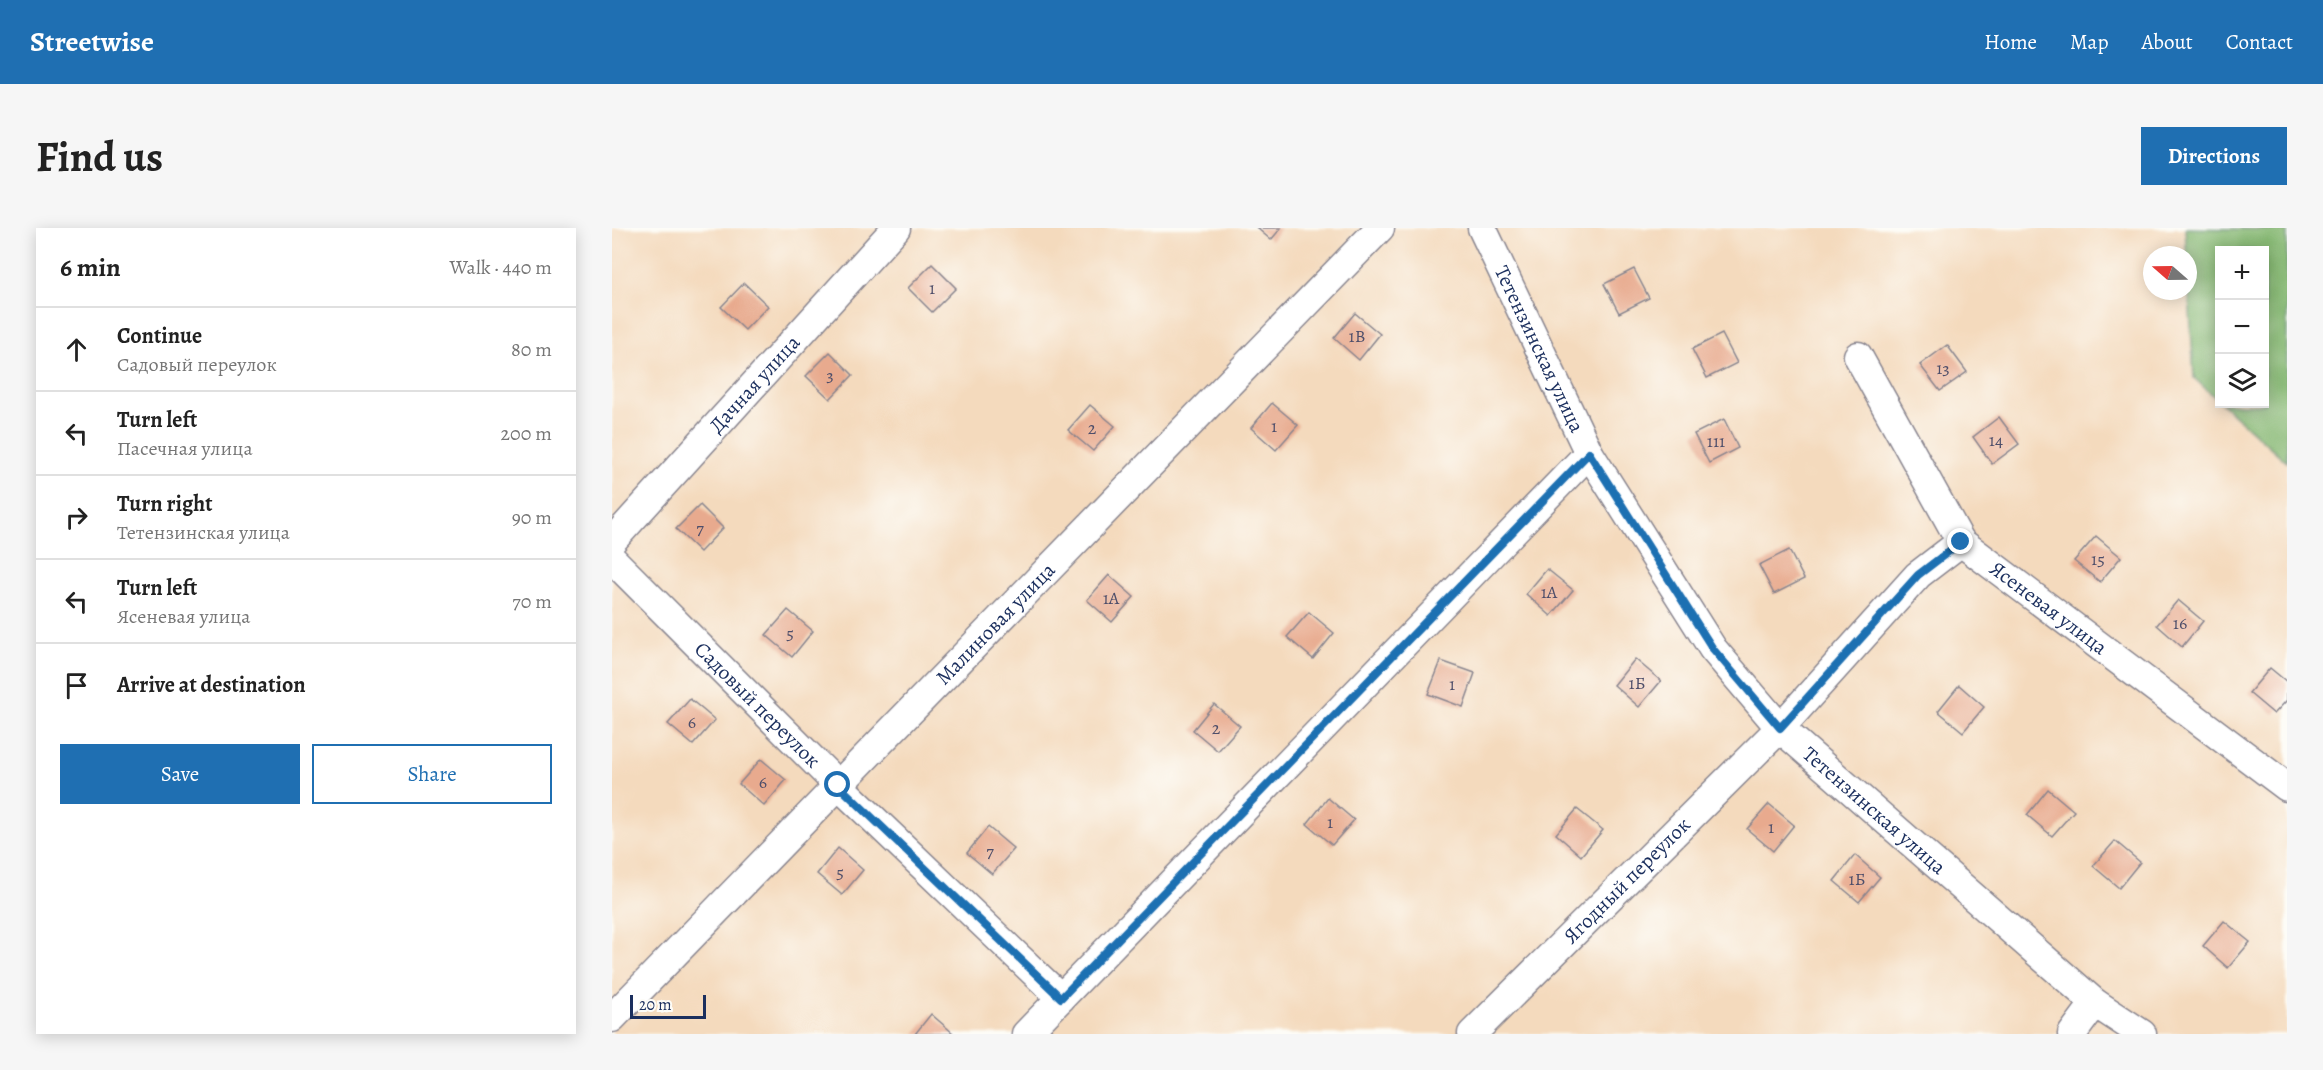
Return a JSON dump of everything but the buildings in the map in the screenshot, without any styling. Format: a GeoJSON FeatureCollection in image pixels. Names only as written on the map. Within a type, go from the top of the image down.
{"type":"FeatureCollection","features":[{"type":"Feature","properties":{"kind":"street","name":"Дачная улица"},"geometry":{"type":"LineString","coordinates":[[612,540],[896,228]]}},
{"type":"Feature","properties":{"kind":"street","name":"Малиновая улица"},"geometry":{"type":"LineString","coordinates":[[612,1018],[1380,228]]}},
{"type":"Feature","properties":{"kind":"street","name":"Тетензинская улица"},"geometry":{"type":"LineString","coordinates":[[1482,228],[1589,453],[1713,649],[1780,728],[2095,1003],[2142,1034]]}},
{"type":"Feature","properties":{"kind":"street"},"geometry":{"type":"LineString","coordinates":[[1780,728],[1918,575],[1961,542],[1858,356]]}},
{"type":"Feature","properties":{"kind":"street"},"geometry":{"type":"LineString","coordinates":[[1026,1034],[1589,453]]}},
{"type":"Feature","properties":{"kind":"street","name":"Ясеневая улица"},"geometry":{"type":"LineString","coordinates":[[1961,542],[2287,787]]}},
{"type":"Feature","properties":{"kind":"street","name":"Садовый переулок"},"geometry":{"type":"LineString","coordinates":[[612,559],[838,785],[1061,998]]}},
{"type":"Feature","properties":{"kind":"street","name":"Ягодный переулок"},"geometry":{"type":"LineString","coordinates":[[1472,1034],[1780,728]]}},
{"type":"Feature","properties":{"kind":"street"},"geometry":{"type":"LineString","coordinates":[[2072,1034],[2095,1003]]}},
{"type":"Feature","properties":{"kind":"green space"},"geometry":{"type":"Polygon","coordinates":[[[2185,228],[2287,230],[2287,462],[2226,408],[2269,408],[2269,246],[2215,246],[2215,397],[2194,378],[2189,300],[2197,300],[2197,246],[2186,246],[2185,228]]]}},
{"type":"Feature","properties":{"kind":"route"},"geometry":{"type":"LineString","coordinates":[[838,785],[1061,998],[1589,453],[1713,649],[1780,728],[1918,575],[1961,542]]}}]}
